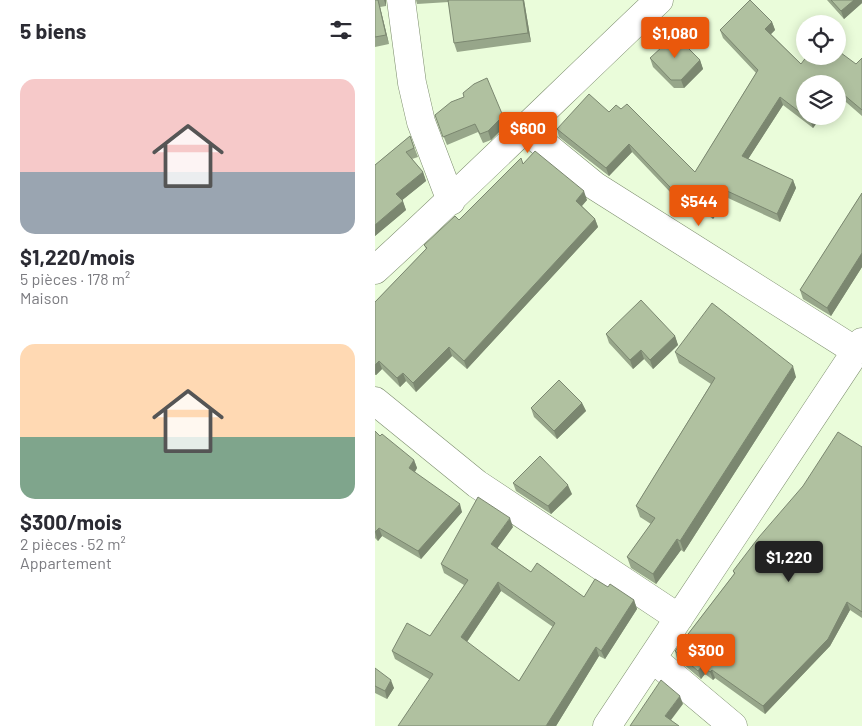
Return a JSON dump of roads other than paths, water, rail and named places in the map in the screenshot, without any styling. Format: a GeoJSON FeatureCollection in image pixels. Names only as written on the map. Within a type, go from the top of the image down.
{"type":"FeatureCollection","features":[{"type":"Feature","properties":{"kind":"street"},"geometry":{"type":"LineString","coordinates":[[401,0],[412,83],[421,122],[451,200]]}},
{"type":"Feature","properties":{"kind":"street"},"geometry":{"type":"LineString","coordinates":[[375,270],[451,200],[659,0]]}},
{"type":"Feature","properties":{"kind":"street"},"geometry":{"type":"LineString","coordinates":[[524,128],[595,186],[859,347],[607,726]]}},
{"type":"Feature","properties":{"kind":"street"},"geometry":{"type":"LineString","coordinates":[[375,401],[477,484],[679,618]]}},
{"type":"Feature","properties":{"kind":"street"},"geometry":{"type":"LineString","coordinates":[[652,658],[733,726]]}}]}
